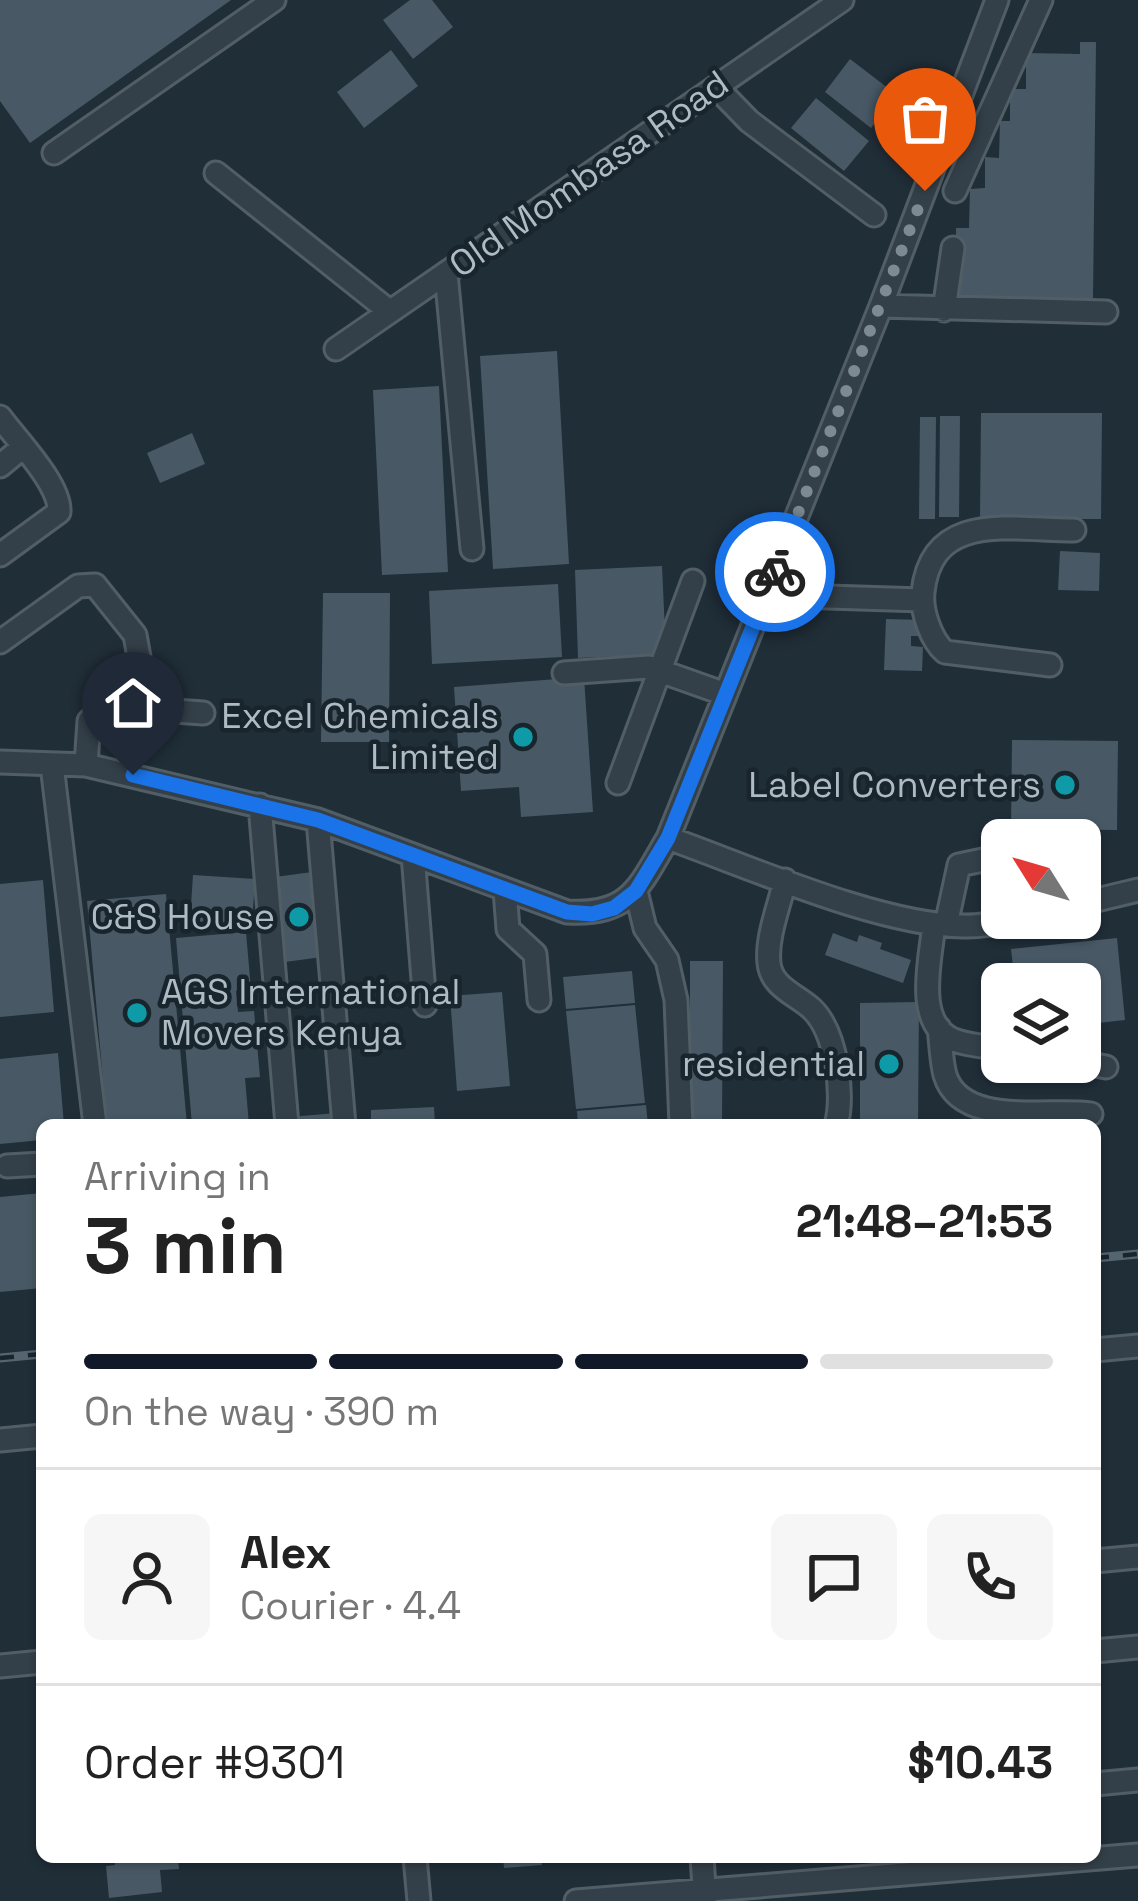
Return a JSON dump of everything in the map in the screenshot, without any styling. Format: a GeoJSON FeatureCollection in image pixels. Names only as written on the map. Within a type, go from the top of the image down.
{"type":"FeatureCollection","features":[{"type":"Feature","properties":{"kind":"lane"},"geometry":{"type":"LineString","coordinates":[[55,153],[274,0]]}},
{"type":"Feature","properties":{"kind":"lane","name":"Old Mombasa Road"},"geometry":{"type":"LineString","coordinates":[[336,349],[842,0]]}},
{"type":"Feature","properties":{"kind":"lane"},"geometry":{"type":"LineString","coordinates":[[0,762],[86,765],[260,806],[318,820],[567,912],[592,914],[614,908],[636,891],[668,838],[881,306],[997,0]]}},
{"type":"Feature","properties":{"kind":"lane"},"geometry":{"type":"LineString","coordinates":[[955,191],[1041,0]]}},
{"type":"Feature","properties":{"kind":"lane"},"geometry":{"type":"LineString","coordinates":[[716,87],[749,121],[874,215]]}},
{"type":"Feature","properties":{"kind":"lane"},"geometry":{"type":"LineString","coordinates":[[954,115],[988,124]]}},
{"type":"Feature","properties":{"kind":"lane"},"geometry":{"type":"LineString","coordinates":[[216,173],[388,311]]}},
{"type":"Feature","properties":{"kind":"lane"},"geometry":{"type":"LineString","coordinates":[[944,310],[953,248]]}},
{"type":"Feature","properties":{"kind":"lane"},"geometry":{"type":"LineString","coordinates":[[446,273],[472,548]]}},
{"type":"Feature","properties":{"kind":"lane"},"geometry":{"type":"LineString","coordinates":[[881,306],[1106,312]]}},
{"type":"Feature","properties":{"kind":"lane"},"geometry":{"type":"LineString","coordinates":[[0,417],[58,496],[59,512],[0,555]]}},
{"type":"Feature","properties":{"kind":"lane"},"geometry":{"type":"LineString","coordinates":[[0,466],[23,447]]}},
{"type":"Feature","properties":{"kind":"lane"},"geometry":{"type":"LineString","coordinates":[[1050,664],[945,652],[932,635],[922,600],[928,564],[943,545],[967,530],[1074,530]]}},
{"type":"Feature","properties":{"kind":"lane"},"geometry":{"type":"LineString","coordinates":[[618,783],[693,581]]}},
{"type":"Feature","properties":{"kind":"lane"},"geometry":{"type":"LineString","coordinates":[[0,643],[78,586],[95,585],[135,635],[141,668],[132,706]]}},
{"type":"Feature","properties":{"kind":"lane"},"geometry":{"type":"LineString","coordinates":[[766,595],[922,600]]}},
{"type":"Feature","properties":{"kind":"lane"},"geometry":{"type":"LineString","coordinates":[[564,673],[660,669],[725,694]]}},
{"type":"Feature","properties":{"kind":"lane"},"geometry":{"type":"LineString","coordinates":[[86,765],[92,714],[105,706],[202,713]]}},
{"type":"Feature","properties":{"kind":"lane"},"geometry":{"type":"LineString","coordinates":[[52,764],[94,1119]]}},
{"type":"Feature","properties":{"kind":"lane"},"geometry":{"type":"LineString","coordinates":[[260,806],[286,1119]]}},
{"type":"Feature","properties":{"kind":"lane"},"geometry":{"type":"LineString","coordinates":[[318,820],[343,1119]]}},
{"type":"Feature","properties":{"kind":"lane"},"geometry":{"type":"LineString","coordinates":[[668,838],[785,880],[940,925],[981,925]]}},
{"type":"Feature","properties":{"kind":"lane"},"geometry":{"type":"LineString","coordinates":[[413,855],[425,1005]]}},
{"type":"Feature","properties":{"kind":"lane"},"geometry":{"type":"LineString","coordinates":[[981,861],[959,866],[940,925],[928,989],[945,1075],[973,1105],[1016,1113],[1090,1114]]}},
{"type":"Feature","properties":{"kind":"lane"},"geometry":{"type":"LineString","coordinates":[[785,880],[769,964],[780,986],[814,1011],[829,1038],[840,1097],[837,1119]]}},
{"type":"Feature","properties":{"kind":"lane"},"geometry":{"type":"LineString","coordinates":[[506,890],[508,929],[536,954],[538,1000]]}},
{"type":"Feature","properties":{"kind":"lane"},"geometry":{"type":"LineString","coordinates":[[1101,899],[1138,890]]}},
{"type":"Feature","properties":{"kind":"lane"},"geometry":{"type":"LineString","coordinates":[[636,891],[645,928],[667,960],[676,1000],[681,1119]]}},
{"type":"Feature","properties":{"kind":"lane"},"geometry":{"type":"LineString","coordinates":[[939,1028],[957,1041],[981,1045]]}},
{"type":"Feature","properties":{"kind":"lane"},"geometry":{"type":"LineString","coordinates":[[1101,1065],[1106,1066]]}},
{"type":"Feature","properties":{"kind":"lane"},"geometry":{"type":"LineString","coordinates":[[7,1166],[36,1164]]}},
{"type":"Feature","properties":{"kind":"lane"},"geometry":{"type":"LineString","coordinates":[[1101,1349],[1138,1346]]}},
{"type":"Feature","properties":{"kind":"lane"},"geometry":{"type":"LineString","coordinates":[[0,1441],[36,1437]]}},
{"type":"Feature","properties":{"kind":"lane"},"geometry":{"type":"LineString","coordinates":[[1101,1560],[1138,1557]]}},
{"type":"Feature","properties":{"kind":"lane"},"geometry":{"type":"LineString","coordinates":[[1101,1650],[1138,1646]]}},
{"type":"Feature","properties":{"kind":"lane"},"geometry":{"type":"LineString","coordinates":[[0,1666],[36,1663]]}},
{"type":"Feature","properties":{"kind":"lane"},"geometry":{"type":"LineString","coordinates":[[1101,1783],[1138,1780]]}},
{"type":"Feature","properties":{"kind":"lane"},"geometry":{"type":"LineString","coordinates":[[1101,1858],[1138,1855]]}},
{"type":"Feature","properties":{"kind":"lane"},"geometry":{"type":"LineString","coordinates":[[416,1863],[419,1901]]}},
{"type":"Feature","properties":{"kind":"lane"},"geometry":{"type":"LineString","coordinates":[[702,1863],[704,1896]]}},
{"type":"Feature","properties":{"kind":"lane"},"geometry":{"type":"LineString","coordinates":[[576,1901],[704,1896],[1053,1863]]}},
{"type":"Feature","properties":{"kind":"building"},"geometry":{"type":"Polygon","coordinates":[[[0,0],[231,0],[30,143],[0,101],[0,0]]]}},
{"type":"Feature","properties":{"kind":"building"},"geometry":{"type":"Polygon","coordinates":[[[410,0],[432,0],[453,27],[413,59],[383,20],[410,0]]]}},
{"type":"Feature","properties":{"kind":"building"},"geometry":{"type":"Polygon","coordinates":[[[1080,42],[1096,42],[1093,298],[955,298],[956,228],[969,228],[970,189],[985,188],[985,157],[999,158],[1000,121],[1010,121],[1010,89],[1026,89],[1026,53],[1080,54],[1080,42]]]}},
{"type":"Feature","properties":{"kind":"building"},"geometry":{"type":"Polygon","coordinates":[[[391,50],[418,86],[364,128],[337,92],[391,50]]]}},
{"type":"Feature","properties":{"kind":"building"},"geometry":{"type":"Polygon","coordinates":[[[850,59],[897,95],[871,128],[825,92],[850,59]]]}},
{"type":"Feature","properties":{"kind":"building"},"geometry":{"type":"Polygon","coordinates":[[[816,98],[869,141],[844,171],[791,128],[816,98]]]}},
{"type":"Feature","properties":{"kind":"building"},"geometry":{"type":"Polygon","coordinates":[[[557,351],[569,564],[493,569],[480,356],[557,351]]]}},
{"type":"Feature","properties":{"kind":"building"},"geometry":{"type":"Polygon","coordinates":[[[439,386],[448,572],[382,575],[373,390],[439,386]]]}},
{"type":"Feature","properties":{"kind":"building"},"geometry":{"type":"Polygon","coordinates":[[[981,413],[1102,413],[1101,519],[980,519],[981,413]]]}},
{"type":"Feature","properties":{"kind":"building"},"geometry":{"type":"Polygon","coordinates":[[[940,416],[960,416],[959,517],[939,517],[940,416]]]}},
{"type":"Feature","properties":{"kind":"building"},"geometry":{"type":"Polygon","coordinates":[[[920,417],[936,417],[935,519],[919,519],[920,417]]]}},
{"type":"Feature","properties":{"kind":"building"},"geometry":{"type":"Polygon","coordinates":[[[192,433],[205,464],[160,483],[147,453],[192,433]]]}},
{"type":"Feature","properties":{"kind":"building"},"geometry":{"type":"Polygon","coordinates":[[[1060,551],[1100,553],[1099,591],[1058,590],[1060,551]]]}},
{"type":"Feature","properties":{"kind":"building"},"geometry":{"type":"Polygon","coordinates":[[[662,566],[666,654],[578,658],[575,570],[662,566]]]}},
{"type":"Feature","properties":{"kind":"building"},"geometry":{"type":"Polygon","coordinates":[[[558,584],[562,657],[432,664],[429,591],[558,584]]]}},
{"type":"Feature","properties":{"kind":"building"},"geometry":{"type":"Polygon","coordinates":[[[323,593],[390,593],[389,742],[321,742],[323,593]]]}},
{"type":"Feature","properties":{"kind":"building"},"geometry":{"type":"Polygon","coordinates":[[[886,619],[924,620],[924,636],[911,636],[911,646],[923,647],[922,671],[884,670],[886,619]]]}},
{"type":"Feature","properties":{"kind":"building","name":"Excel Chemicals Limited"},"geometry":{"type":"Polygon","coordinates":[[[584,677],[593,812],[521,817],[519,787],[461,791],[454,687],[584,677]]]}},
{"type":"Feature","properties":{"kind":"building","name":"Label Converters"},"geometry":{"type":"Polygon","coordinates":[[[1012,740],[1118,741],[1117,830],[1101,830],[1101,819],[1011,819],[1012,740]]]}},
{"type":"Feature","properties":{"kind":"building","name":"C&S House"},"geometry":{"type":"Polygon","coordinates":[[[312,872],[322,957],[285,962],[275,877],[312,872]]]}},
{"type":"Feature","properties":{"kind":"building"},"geometry":{"type":"Polygon","coordinates":[[[193,875],[255,879],[252,924],[190,921],[193,875]]]}},
{"type":"Feature","properties":{"kind":"building"},"geometry":{"type":"Polygon","coordinates":[[[43,880],[54,1012],[0,1017],[0,884],[43,880]]]}},
{"type":"Feature","properties":{"kind":"building","name":"AGS International Movers Kenya"},"geometry":{"type":"Polygon","coordinates":[[[166,894],[186,1119],[106,1119],[87,901],[166,894]]]}},
{"type":"Feature","properties":{"kind":"building"},"geometry":{"type":"Polygon","coordinates":[[[246,932],[251,990],[236,991],[238,1012],[254,1011],[260,1077],[245,1078],[248,1119],[191,1119],[176,938],[246,932]]]}},
{"type":"Feature","properties":{"kind":"building"},"geometry":{"type":"Polygon","coordinates":[[[833,933],[857,942],[859,935],[911,960],[903,983],[825,955],[833,933]]]}},
{"type":"Feature","properties":{"kind":"building"},"geometry":{"type":"Polygon","coordinates":[[[1117,938],[1125,1020],[1101,1023],[1101,963],[1013,963],[1011,949],[1117,938]]]}},
{"type":"Feature","properties":{"kind":"building"},"geometry":{"type":"Polygon","coordinates":[[[690,961],[723,961],[722,1119],[690,1119],[690,961]]]}},
{"type":"Feature","properties":{"kind":"building"},"geometry":{"type":"Polygon","coordinates":[[[632,971],[635,1003],[566,1009],[563,977],[632,971]]]}},
{"type":"Feature","properties":{"kind":"building"},"geometry":{"type":"Polygon","coordinates":[[[502,992],[510,1086],[457,1091],[450,996],[502,992]]]}},
{"type":"Feature","properties":{"kind":"building","name":"residential"},"geometry":{"type":"Polygon","coordinates":[[[919,1002],[918,1119],[860,1119],[860,1003],[919,1002]]]}},
{"type":"Feature","properties":{"kind":"building"},"geometry":{"type":"Polygon","coordinates":[[[635,1005],[645,1103],[576,1109],[566,1011],[635,1005]]]}},
{"type":"Feature","properties":{"kind":"building"},"geometry":{"type":"Polygon","coordinates":[[[58,1053],[64,1119],[36,1119],[36,1141],[0,1144],[0,1059],[58,1053]]]}},
{"type":"Feature","properties":{"kind":"building"},"geometry":{"type":"Polygon","coordinates":[[[646,1105],[647,1119],[578,1119],[577,1111],[646,1105]]]}},
{"type":"Feature","properties":{"kind":"building"},"geometry":{"type":"Polygon","coordinates":[[[434,1107],[435,1119],[371,1119],[371,1110],[434,1107]]]}},
{"type":"Feature","properties":{"kind":"building"},"geometry":{"type":"Polygon","coordinates":[[[336,1113],[336,1119],[290,1119],[336,1113]]]}},
{"type":"Feature","properties":{"kind":"building"},"geometry":{"type":"Polygon","coordinates":[[[36,1194],[36,1289],[0,1292],[0,1197],[36,1194]]]}},
{"type":"Feature","properties":{"kind":"building"},"geometry":{"type":"Polygon","coordinates":[[[178,1863],[179,1869],[160,1870],[162,1892],[109,1898],[106,1866],[178,1863]]]}},
{"type":"Feature","properties":{"kind":"building"},"geometry":{"type":"Polygon","coordinates":[[[504,1863],[542,1865],[504,1868],[504,1863]]]}},
{"type":"Feature","properties":{"kind":"railway"},"geometry":{"type":"LineString","coordinates":[[1101,1257],[1138,1254]]}},
{"type":"Feature","properties":{"kind":"railway"},"geometry":{"type":"LineString","coordinates":[[0,1358],[36,1355]]}},
{"type":"Feature","properties":{"kind":"way so far"},"geometry":{"type":"LineString","coordinates":[[775,572],[925,191]]}},
{"type":"Feature","properties":{"kind":"place","name":"Excel Chemicals Limited"},"geometry":{"type":"Point","coordinates":[523,737]}},
{"type":"Feature","properties":{"kind":"place","name":"Label Converters"},"geometry":{"type":"Point","coordinates":[1065,785]}},
{"type":"Feature","properties":{"kind":"place","name":"C&S House"},"geometry":{"type":"Point","coordinates":[299,917]}},
{"type":"Feature","properties":{"kind":"place","name":"AGS International Movers Kenya"},"geometry":{"type":"Point","coordinates":[137,1013]}},
{"type":"Feature","properties":{"kind":"place","name":"residential"},"geometry":{"type":"Point","coordinates":[889,1064]}},
{"type":"Feature","properties":{"kind":"route"},"geometry":{"type":"LineString","coordinates":[[133,775],[318,820],[567,912],[592,914],[614,908],[631,898],[668,838],[775,572]]}}]}
